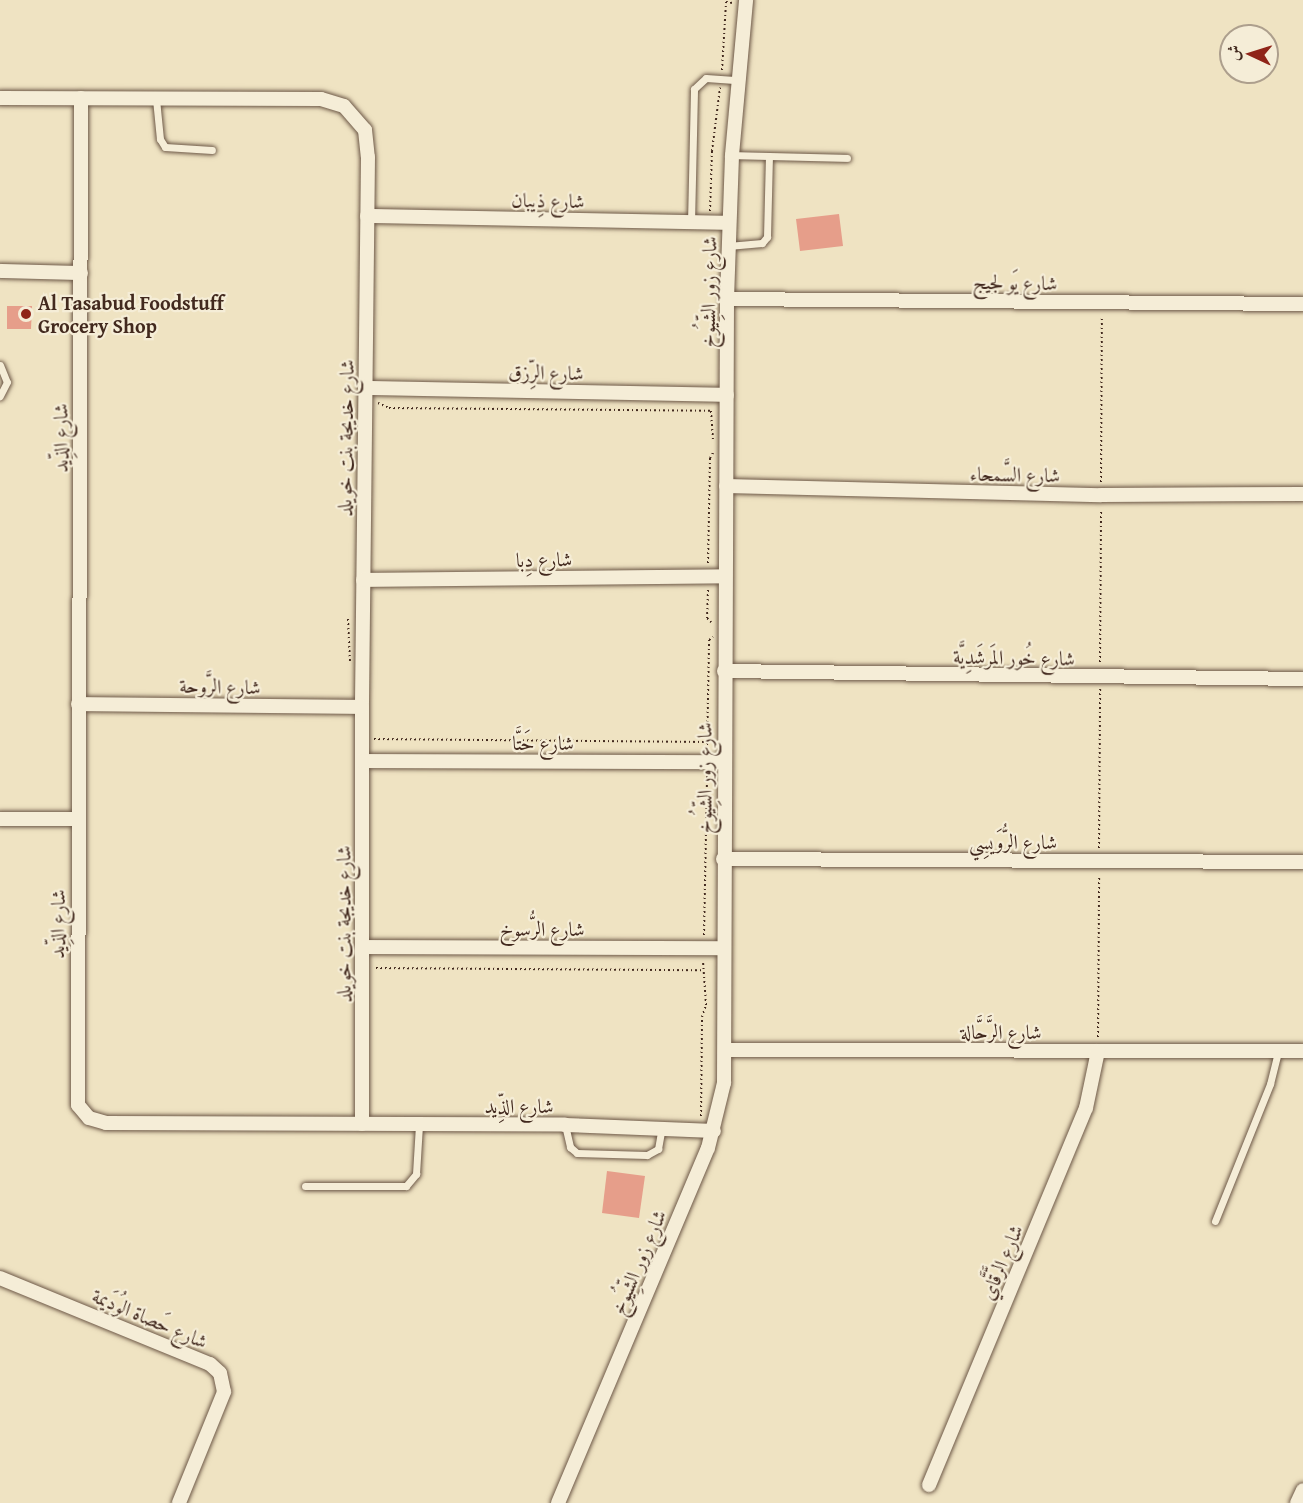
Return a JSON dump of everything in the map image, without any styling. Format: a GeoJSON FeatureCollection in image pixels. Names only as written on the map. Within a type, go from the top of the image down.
{"type":"FeatureCollection","features":[{"type":"Feature","properties":{"kind":"street","name":"شارع زور الشِّيُوخ"},"geometry":{"type":"LineString","coordinates":[[558,1503],[724,1083],[722,948],[727,299],[741,1]]}},
{"type":"Feature","properties":{"kind":"street","name":"شارع خديجة بنت خويلد"},"geometry":{"type":"LineString","coordinates":[[0,98],[321,99],[344,106],[361,122],[367,139],[362,662],[362,1124]]}},
{"type":"Feature","properties":{"kind":"street","name":"شارع الذِّيد"},"geometry":{"type":"LineString","coordinates":[[81,98],[75,1097],[82,1113],[106,1123],[564,1125],[707,1130]]}},
{"type":"Feature","properties":{"kind":"street","name":"شارع ذِيبان"},"geometry":{"type":"LineString","coordinates":[[367,216],[729,223]]}},
{"type":"Feature","properties":{"kind":"street"},"geometry":{"type":"LineString","coordinates":[[0,271],[81,273]]}},
{"type":"Feature","properties":{"kind":"street","name":"شارع يَو لجيج"},"geometry":{"type":"LineString","coordinates":[[727,299],[1303,304]]}},
{"type":"Feature","properties":{"kind":"street","name":"شارع الرِّزق"},"geometry":{"type":"LineString","coordinates":[[365,388],[727,395]]}},
{"type":"Feature","properties":{"kind":"street","name":"شارع السَّمحاء"},"geometry":{"type":"LineString","coordinates":[[726,486],[1101,495],[1303,494]]}},
{"type":"Feature","properties":{"kind":"street","name":"شارع دِبا"},"geometry":{"type":"LineString","coordinates":[[363,580],[724,576]]}},
{"type":"Feature","properties":{"kind":"street","name":"شارع خُور المَرشَدِيَّة"},"geometry":{"type":"LineString","coordinates":[[724,671],[1303,679]]}},
{"type":"Feature","properties":{"kind":"street","name":"شارع الرَّوحة"},"geometry":{"type":"LineString","coordinates":[[78,704],[362,707]]}},
{"type":"Feature","properties":{"kind":"street","name":"شارع حَتَّا"},"geometry":{"type":"LineString","coordinates":[[362,761],[724,762]]}},
{"type":"Feature","properties":{"kind":"street"},"geometry":{"type":"LineString","coordinates":[[0,819],[78,819]]}},
{"type":"Feature","properties":{"kind":"street","name":"شارع الرُّوَيسِي"},"geometry":{"type":"LineString","coordinates":[[723,860],[1303,862]]}},
{"type":"Feature","properties":{"kind":"street","name":"شارع الرُّسوخ"},"geometry":{"type":"LineString","coordinates":[[362,947],[722,948]]}},
{"type":"Feature","properties":{"kind":"street","name":"شارع الرَّحَّالة"},"geometry":{"type":"LineString","coordinates":[[725,1050],[1303,1051]]}},
{"type":"Feature","properties":{"kind":"street","name":"شارع الرَّقَّاي"},"geometry":{"type":"LineString","coordinates":[[929,1485],[1086,1108],[1098,1051]]}},
{"type":"Feature","properties":{"kind":"street","name":"شارع حَصاة الوُدَيمة"},"geometry":{"type":"LineString","coordinates":[[0,1278],[210,1364],[220,1372],[224,1392],[179,1503]]}},
{"type":"Feature","properties":{"kind":"street"},"geometry":{"type":"LineString","coordinates":[[1297,1503],[1303,1490]]}},
{"type":"Feature","properties":{"kind":"lane"},"geometry":{"type":"LineString","coordinates":[[691,223],[694,89],[702,80],[738,80]]}},
{"type":"Feature","properties":{"kind":"lane"},"geometry":{"type":"LineString","coordinates":[[156,99],[160,139],[165,147],[212,150]]}},
{"type":"Feature","properties":{"kind":"lane"},"geometry":{"type":"LineString","coordinates":[[732,155],[847,158]]}},
{"type":"Feature","properties":{"kind":"lane"},"geometry":{"type":"LineString","coordinates":[[728,246],[757,244],[767,237],[769,156]]}},
{"type":"Feature","properties":{"kind":"lane"},"geometry":{"type":"LineString","coordinates":[[0,365],[7,382],[0,396]]}},
{"type":"Feature","properties":{"kind":"lane"},"geometry":{"type":"LineString","coordinates":[[1215,1221],[1270,1084],[1278,1051]]}},
{"type":"Feature","properties":{"kind":"lane"},"geometry":{"type":"LineString","coordinates":[[305,1186],[406,1186],[417,1169],[419,1125]]}},
{"type":"Feature","properties":{"kind":"lane"},"geometry":{"type":"LineString","coordinates":[[564,1125],[570,1147],[577,1153],[647,1155],[658,1149],[662,1127]]}},
{"type":"Feature","properties":{"kind":"path"},"geometry":{"type":"LineString","coordinates":[[710,223],[712,151],[722,79],[726,2],[741,1]]}},
{"type":"Feature","properties":{"kind":"path"},"geometry":{"type":"LineString","coordinates":[[365,413],[373,413],[379,403],[389,408],[711,411],[710,437],[714,443],[710,458],[707,618],[716,626]]}},
{"type":"Feature","properties":{"kind":"path"},"geometry":{"type":"LineString","coordinates":[[348,614],[347,661],[362,662]]}},
{"type":"Feature","properties":{"kind":"path"},"geometry":{"type":"LineString","coordinates":[[707,1130],[702,1017],[706,1005],[703,948],[709,640],[715,635]]}},
{"type":"Feature","properties":{"kind":"path"},"geometry":{"type":"LineString","coordinates":[[362,739],[707,742]]}},
{"type":"Feature","properties":{"kind":"path"},"geometry":{"type":"LineString","coordinates":[[363,968],[703,969]]}},
{"type":"Feature","properties":{"kind":"building"},"geometry":{"type":"Polygon","coordinates":[[[839,214],[843,246],[800,251],[796,219],[839,214]]]}},
{"type":"Feature","properties":{"kind":"building"},"geometry":{"type":"Polygon","coordinates":[[[7,306],[32,306],[31,329],[7,329],[7,306]]]}},
{"type":"Feature","properties":{"kind":"building"},"geometry":{"type":"Polygon","coordinates":[[[607,1171],[645,1176],[639,1218],[602,1213],[607,1171]]]}},
{"type":"Feature","properties":{"kind":"place","name":"Al Tasabud Foodstuff Grocery Shop"},"geometry":{"type":"Point","coordinates":[26,314]}}]}
